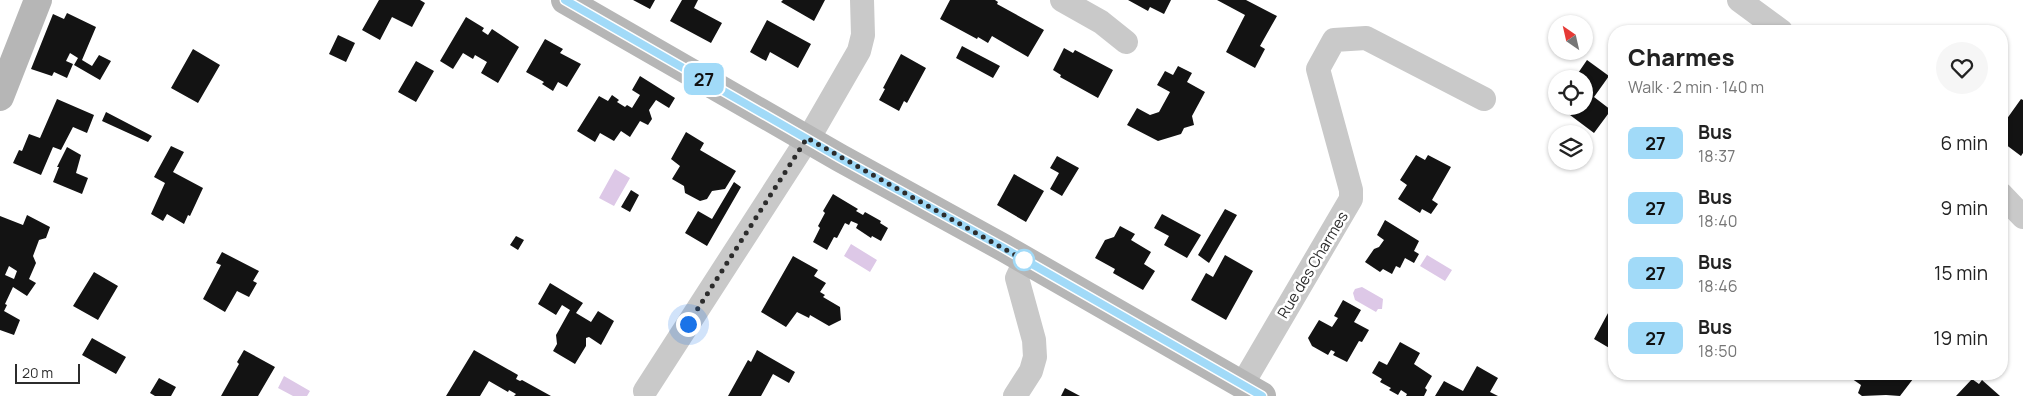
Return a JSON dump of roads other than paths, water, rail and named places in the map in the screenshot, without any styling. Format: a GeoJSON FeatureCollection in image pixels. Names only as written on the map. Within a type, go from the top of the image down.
{"type":"FeatureCollection","features":[{"type":"Feature","properties":{"kind":"street"},"geometry":{"type":"LineString","coordinates":[[1,90],[38,0]]}},
{"type":"Feature","properties":{"kind":"street"},"geometry":{"type":"LineString","coordinates":[[565,0],[1252,390]]}},
{"type":"Feature","properties":{"kind":"street"},"geometry":{"type":"LineString","coordinates":[[645,392],[807,138],[862,44],[862,0]]}},
{"type":"Feature","properties":{"kind":"street"},"geometry":{"type":"LineString","coordinates":[[1062,0],[1101,22],[1126,42]]}},
{"type":"Feature","properties":{"kind":"street"},"geometry":{"type":"LineString","coordinates":[[1739,0],[1773,25]]}},
{"type":"Feature","properties":{"kind":"street","name":"Rue des Charmes"},"geometry":{"type":"LineString","coordinates":[[1252,390],[1351,199],[1351,190],[1318,69],[1334,40],[1366,38],[1484,99]]}},
{"type":"Feature","properties":{"kind":"street"},"geometry":{"type":"LineString","coordinates":[[2008,201],[2022,214]]}},
{"type":"Feature","properties":{"kind":"street"},"geometry":{"type":"LineString","coordinates":[[1015,396],[1031,371],[1035,358],[1034,340],[1017,278],[1025,260]]}}]}
